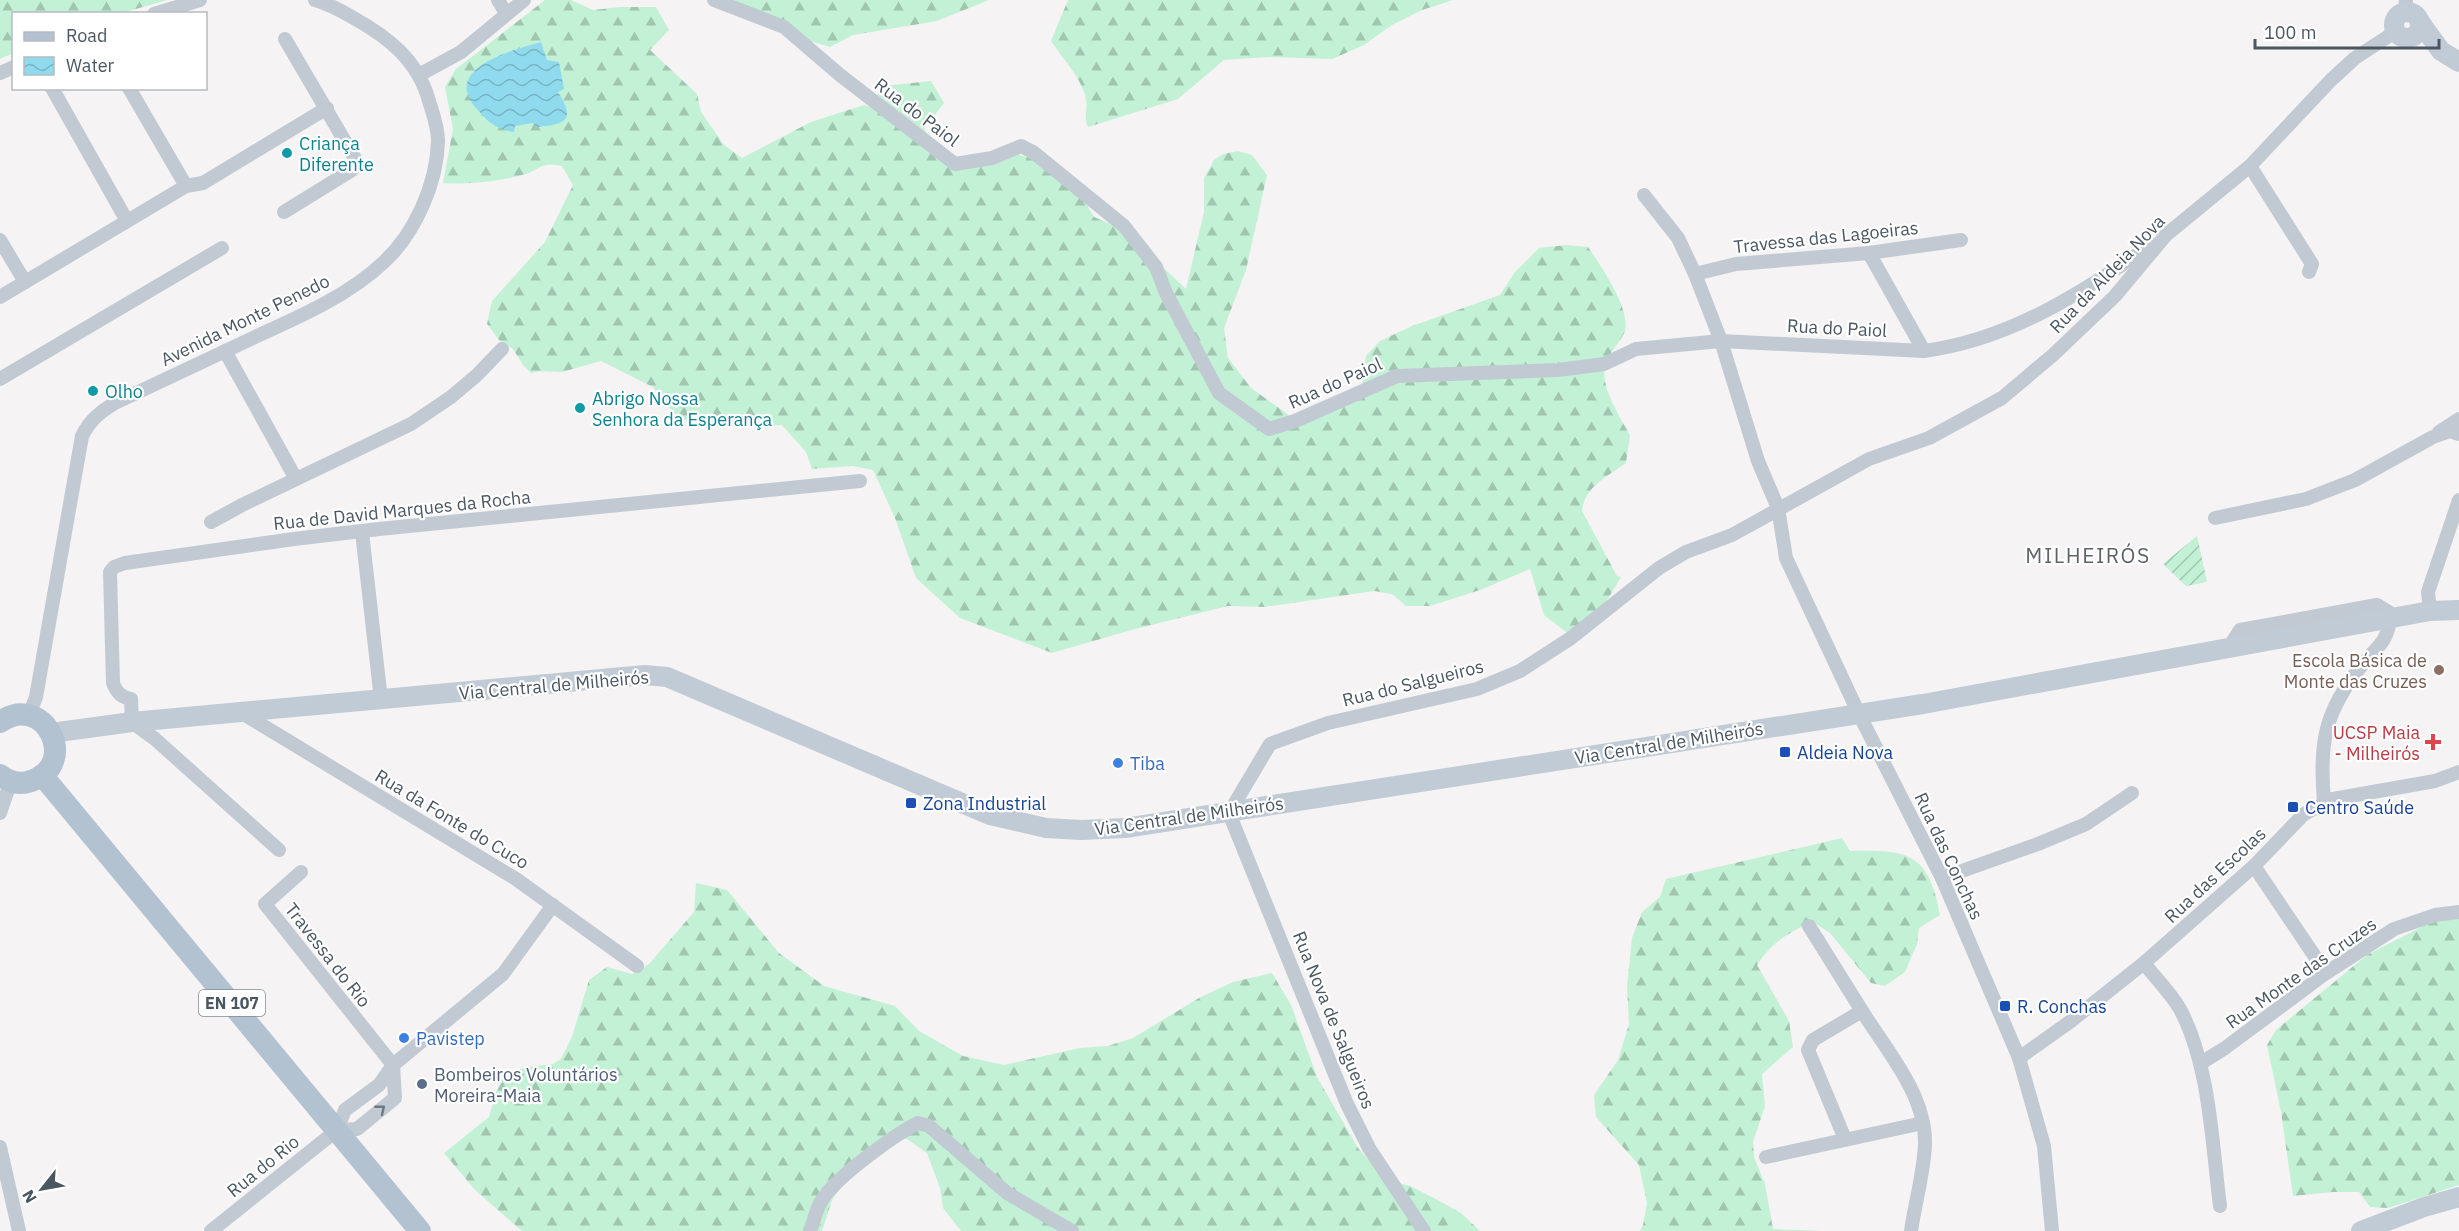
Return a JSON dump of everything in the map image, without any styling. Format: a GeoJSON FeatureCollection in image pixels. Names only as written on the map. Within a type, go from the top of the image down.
{"type":"FeatureCollection","features":[{"type":"Feature","properties":{"kind":"main road"},"geometry":{"type":"LineString","coordinates":[[0,722],[12,716],[28,715],[42,722],[51,733],[55,751],[49,769],[42,776],[27,782],[5,778]]}},
{"type":"Feature","properties":{"kind":"main road","name":"EN 107"},"geometry":{"type":"LineString","coordinates":[[42,776],[420,1231]]}},
{"type":"Feature","properties":{"kind":"street"},"geometry":{"type":"LineString","coordinates":[[161,12],[200,0]]}},
{"type":"Feature","properties":{"kind":"street","name":"Avenida Monte Penedo"},"geometry":{"type":"LineString","coordinates":[[28,715],[36,697],[82,436],[88,424],[100,412],[115,403],[312,310],[353,285],[384,262],[402,240],[430,188],[438,139],[434,118],[419,75],[407,58],[388,39],[327,3],[315,0]]}},
{"type":"Feature","properties":{"kind":"street"},"geometry":{"type":"LineString","coordinates":[[498,0],[506,13]]}},
{"type":"Feature","properties":{"kind":"street","name":"Rua do Paiol"},"geometry":{"type":"LineString","coordinates":[[714,0],[784,27],[846,81],[955,164],[992,158],[1021,146],[1033,152],[1124,226],[1156,267],[1166,293],[1219,393],[1269,429],[1296,421],[1397,376],[1558,370],[1604,364],[1636,349],[1721,341],[1924,351],[1949,348],[2012,327],[2085,291],[2166,236]]}},
{"type":"Feature","properties":{"kind":"street"},"geometry":{"type":"LineString","coordinates":[[419,75],[461,52],[519,1]]}},
{"type":"Feature","properties":{"kind":"street"},"geometry":{"type":"LineString","coordinates":[[2403,17],[2441,51],[2459,62]]}},
{"type":"Feature","properties":{"kind":"street","name":"Rua da Aldeia Nova"},"geometry":{"type":"LineString","coordinates":[[1778,508],[1869,459],[1929,438],[2002,398],[2053,355],[2115,296],[2166,236],[2250,166],[2331,80],[2403,17]]}},
{"type":"Feature","properties":{"kind":"street"},"geometry":{"type":"LineString","coordinates":[[284,212],[352,170],[357,162],[285,39]]}},
{"type":"Feature","properties":{"kind":"street"},"geometry":{"type":"LineString","coordinates":[[53,90],[127,221]]}},
{"type":"Feature","properties":{"kind":"street"},"geometry":{"type":"LineString","coordinates":[[130,90],[186,186]]}},
{"type":"Feature","properties":{"kind":"street"},"geometry":{"type":"LineString","coordinates":[[0,297],[186,186],[202,183],[327,108]]}},
{"type":"Feature","properties":{"kind":"street"},"geometry":{"type":"LineString","coordinates":[[2250,166],[2312,264],[2309,272]]}},
{"type":"Feature","properties":{"kind":"street","name":"Rua das Conchas"},"geometry":{"type":"LineString","coordinates":[[1644,195],[1678,238],[1695,274],[1721,341],[1758,461],[1778,508],[1786,558],[1859,714],[1942,878],[2019,1058],[2044,1146],[2052,1231]]}},
{"type":"Feature","properties":{"kind":"street"},"geometry":{"type":"LineString","coordinates":[[0,240],[25,282]]}},
{"type":"Feature","properties":{"kind":"street","name":"Travessa das Lagoeiras"},"geometry":{"type":"LineString","coordinates":[[1695,274],[1736,264],[1869,253],[1961,240]]}},
{"type":"Feature","properties":{"kind":"street"},"geometry":{"type":"LineString","coordinates":[[0,379],[222,248]]}},
{"type":"Feature","properties":{"kind":"street"},"geometry":{"type":"LineString","coordinates":[[1869,253],[1924,351]]}},
{"type":"Feature","properties":{"kind":"street"},"geometry":{"type":"LineString","coordinates":[[211,522],[411,424],[451,398],[502,349]]}},
{"type":"Feature","properties":{"kind":"street"},"geometry":{"type":"LineString","coordinates":[[225,351],[296,479]]}},
{"type":"Feature","properties":{"kind":"street"},"geometry":{"type":"LineString","coordinates":[[2215,518],[2306,499],[2333,489],[2433,437],[2459,419]]}},
{"type":"Feature","properties":{"kind":"street"},"geometry":{"type":"LineString","coordinates":[[2433,437],[2450,431],[2459,434]]}},
{"type":"Feature","properties":{"kind":"street","name":"Rua de David Marques da Rocha"},"geometry":{"type":"LineString","coordinates":[[132,722],[131,699],[123,697],[116,691],[113,683],[110,572],[114,567],[125,563],[294,539],[860,481]]}},
{"type":"Feature","properties":{"kind":"street"},"geometry":{"type":"LineString","coordinates":[[2430,611],[2428,592],[2459,500]]}},
{"type":"Feature","properties":{"kind":"street","name":"Rua do Salgueiros"},"geometry":{"type":"LineString","coordinates":[[1229,813],[1270,744],[1328,723],[1477,688],[1520,671],[1571,638],[1659,568],[1686,552],[1732,535],[1778,508]]}},
{"type":"Feature","properties":{"kind":"street"},"geometry":{"type":"LineString","coordinates":[[362,532],[381,700]]}},
{"type":"Feature","properties":{"kind":"street","name":"Via Central de Milheirós"},"geometry":{"type":"LineString","coordinates":[[51,733],[132,722],[645,675],[667,677],[990,814],[1046,828],[1082,830],[1125,828],[1859,714],[2430,611],[2459,610]]}},
{"type":"Feature","properties":{"kind":"street"},"geometry":{"type":"LineString","coordinates":[[2324,802],[2321,763],[2326,731],[2337,700],[2363,663],[2382,644],[2394,618]]}},
{"type":"Feature","properties":{"kind":"street","name":"Rua da Fonte do Cuco"},"geometry":{"type":"LineString","coordinates":[[242,713],[516,879],[637,966]]}},
{"type":"Feature","properties":{"kind":"street"},"geometry":{"type":"LineString","coordinates":[[132,722],[155,739],[279,850]]}},
{"type":"Feature","properties":{"kind":"street","name":"Rua das Escolas"},"geometry":{"type":"LineString","coordinates":[[2019,1058],[2071,1021],[2144,963],[2254,866],[2304,814],[2324,802],[2435,781],[2459,772]]}},
{"type":"Feature","properties":{"kind":"street"},"geometry":{"type":"LineString","coordinates":[[0,813],[5,778]]}},
{"type":"Feature","properties":{"kind":"street"},"geometry":{"type":"LineString","coordinates":[[1942,878],[2038,844],[2086,824],[2132,793]]}},
{"type":"Feature","properties":{"kind":"street","name":"Rua Nova de Salgueiros"},"geometry":{"type":"LineString","coordinates":[[1229,813],[1347,1104],[1369,1148],[1424,1231]]}},
{"type":"Feature","properties":{"kind":"street"},"geometry":{"type":"LineString","coordinates":[[2254,866],[2326,972]]}},
{"type":"Feature","properties":{"kind":"street","name":"Travessa do Rio"},"geometry":{"type":"LineString","coordinates":[[301,872],[265,904],[393,1065]]}},
{"type":"Feature","properties":{"kind":"street","name":"Rua do Rio"},"geometry":{"type":"LineString","coordinates":[[211,1231],[337,1130],[345,1110],[379,1085],[393,1065],[503,974],[553,905]]}},
{"type":"Feature","properties":{"kind":"street","name":"Rua Monte das Cruzes"},"geometry":{"type":"LineString","coordinates":[[2201,1063],[2225,1048],[2326,972],[2394,929],[2435,915],[2459,912]]}},
{"type":"Feature","properties":{"kind":"street"},"geometry":{"type":"LineString","coordinates":[[1809,926],[1906,1081],[1921,1112],[1925,1144],[1911,1231]]}},
{"type":"Feature","properties":{"kind":"street"},"geometry":{"type":"LineString","coordinates":[[2144,963],[2180,1009],[2194,1039],[2201,1063],[2220,1206]]}},
{"type":"Feature","properties":{"kind":"street"},"geometry":{"type":"LineString","coordinates":[[1845,1139],[1808,1050],[1813,1040],[1862,1011]]}},
{"type":"Feature","properties":{"kind":"street","name":"Rua do Rio"},"geometry":{"type":"LineString","coordinates":[[337,1130],[357,1129],[395,1098],[393,1065]]}},
{"type":"Feature","properties":{"kind":"street"},"geometry":{"type":"LineString","coordinates":[[810,1231],[822,1199],[829,1191],[897,1134],[918,1123],[929,1126],[1007,1193],[1072,1231]]}},
{"type":"Feature","properties":{"kind":"street"},"geometry":{"type":"LineString","coordinates":[[1766,1156],[1923,1124]]}},
{"type":"Feature","properties":{"kind":"street"},"geometry":{"type":"LineString","coordinates":[[0,1147],[19,1231]]}},
{"type":"Feature","properties":{"kind":"street"},"geometry":{"type":"LineString","coordinates":[[2361,1231],[2424,1207],[2459,1197]]}},
{"type":"Feature","properties":{"kind":"green space"},"geometry":{"type":"Polygon","coordinates":[[[0,0],[167,0],[125,12],[12,12],[12,53],[0,59],[0,0]]]}},
{"type":"Feature","properties":{"kind":"green space"},"geometry":{"type":"Polygon","coordinates":[[[545,0],[571,0],[593,10],[656,7],[669,30],[650,50],[697,94],[701,112],[724,145],[742,158],[811,122],[864,105],[870,107],[883,86],[931,81],[944,103],[924,129],[940,155],[968,167],[1009,153],[1028,157],[1079,192],[1094,217],[1122,229],[1186,289],[1204,212],[1204,178],[1214,160],[1223,154],[1238,151],[1252,155],[1267,175],[1246,270],[1224,328],[1228,358],[1251,388],[1293,418],[1362,385],[1366,356],[1380,341],[1412,326],[1500,295],[1515,272],[1539,248],[1567,245],[1588,247],[1613,288],[1626,322],[1625,331],[1608,359],[1604,371],[1611,400],[1630,435],[1626,463],[1592,489],[1587,495],[1582,511],[1617,576],[1621,577],[1588,632],[1570,635],[1544,615],[1530,569],[1480,590],[1430,606],[1406,606],[1392,594],[1374,591],[1264,607],[1228,606],[1052,653],[960,618],[916,578],[895,518],[873,470],[853,466],[812,469],[806,452],[782,425],[703,427],[676,416],[653,387],[601,361],[562,372],[531,373],[513,349],[499,340],[487,324],[492,301],[545,242],[573,185],[562,166],[554,165],[543,166],[525,174],[500,180],[443,183],[453,129],[445,87],[456,69],[545,0]]]}},
{"type":"Feature","properties":{"kind":"green space"},"geometry":{"type":"Polygon","coordinates":[[[713,0],[989,0],[937,21],[853,35],[830,47],[800,38],[739,5],[717,9],[713,0]]]}},
{"type":"Feature","properties":{"kind":"green space"},"geometry":{"type":"Polygon","coordinates":[[[1068,0],[1453,0],[1422,10],[1392,25],[1364,45],[1332,59],[1269,57],[1224,60],[1178,99],[1088,127],[1084,91],[1051,41],[1068,0]]]}},
{"type":"Feature","properties":{"kind":"green space"},"geometry":{"type":"Polygon","coordinates":[[[2197,536],[2207,582],[2186,586],[2163,564],[2197,536]]]}},
{"type":"Feature","properties":{"kind":"green space"},"geometry":{"type":"Polygon","coordinates":[[[1842,838],[1850,851],[1887,851],[1913,859],[1922,867],[1929,879],[1940,915],[1919,928],[1917,944],[1905,972],[1885,986],[1871,983],[1830,933],[1813,922],[1782,939],[1757,965],[1789,1021],[1793,1047],[1762,1074],[1765,1106],[1753,1142],[1754,1157],[1765,1184],[1773,1229],[1824,1231],[1640,1231],[1647,1203],[1639,1165],[1596,1117],[1594,1095],[1618,1060],[1629,1024],[1627,987],[1632,938],[1642,912],[1660,897],[1666,879],[1842,838]]]}},
{"type":"Feature","properties":{"kind":"green space"},"geometry":{"type":"Polygon","coordinates":[[[696,883],[727,890],[779,953],[824,986],[895,1006],[919,1031],[963,1056],[1004,1065],[1080,1048],[1108,1046],[1133,1038],[1199,998],[1233,982],[1272,973],[1291,1005],[1317,1077],[1358,1148],[1385,1179],[1410,1186],[1434,1198],[1461,1213],[1480,1231],[961,1231],[943,1208],[940,1188],[927,1153],[907,1139],[893,1139],[850,1175],[832,1200],[822,1231],[522,1231],[475,1190],[444,1153],[489,1117],[496,1092],[504,1075],[527,1067],[553,1064],[561,1059],[572,1037],[589,980],[607,967],[632,974],[649,964],[694,912],[696,883]]]}},
{"type":"Feature","properties":{"kind":"green space"},"geometry":{"type":"Polygon","coordinates":[[[2459,915],[2459,1185],[2388,1208],[2370,1207],[2359,1192],[2293,1196],[2281,1112],[2267,1045],[2276,1030],[2367,955],[2443,916],[2459,915]]]}},
{"type":"Feature","properties":{"kind":"water"},"geometry":{"type":"Polygon","coordinates":[[[541,42],[547,60],[559,62],[564,89],[558,92],[567,115],[561,122],[547,126],[537,127],[533,123],[515,126],[514,132],[501,129],[488,121],[476,108],[468,94],[467,82],[485,63],[514,50],[541,42]]]}},
{"type":"Feature","properties":{"kind":"place","name":"Criança Diferente"},"geometry":{"type":"Point","coordinates":[287,153]}},
{"type":"Feature","properties":{"kind":"place","name":"Olho"},"geometry":{"type":"Point","coordinates":[93,391]}},
{"type":"Feature","properties":{"kind":"place","name":"Abrigo Nossa Senhora da Esperança"},"geometry":{"type":"Point","coordinates":[580,408]}},
{"type":"Feature","properties":{"kind":"place","name":"Escola Básica de Monte das Cruzes"},"geometry":{"type":"Point","coordinates":[2439,670]}},
{"type":"Feature","properties":{"kind":"place","name":"UCSP Maia - Milheirós"},"geometry":{"type":"Point","coordinates":[2433,742]}},
{"type":"Feature","properties":{"kind":"place","name":"Aldeia Nova"},"geometry":{"type":"Point","coordinates":[1785,752]}},
{"type":"Feature","properties":{"kind":"place","name":"Tiba"},"geometry":{"type":"Point","coordinates":[1118,763]}},
{"type":"Feature","properties":{"kind":"place","name":"Zona Industrial"},"geometry":{"type":"Point","coordinates":[911,803]}},
{"type":"Feature","properties":{"kind":"place","name":"Centro Saúde"},"geometry":{"type":"Point","coordinates":[2293,807]}},
{"type":"Feature","properties":{"kind":"place","name":"R. Conchas"},"geometry":{"type":"Point","coordinates":[2005,1006]}},
{"type":"Feature","properties":{"kind":"place","name":"Pavistep"},"geometry":{"type":"Point","coordinates":[404,1038]}},
{"type":"Feature","properties":{"kind":"place","name":"Bombeiros Voluntários Moreira-Maia"},"geometry":{"type":"Point","coordinates":[422,1084]}},
{"type":"Feature","properties":{"kind":"district","name":"MILHEIRÓS"},"geometry":{"type":"Point","coordinates":[2088,555]}}]}
